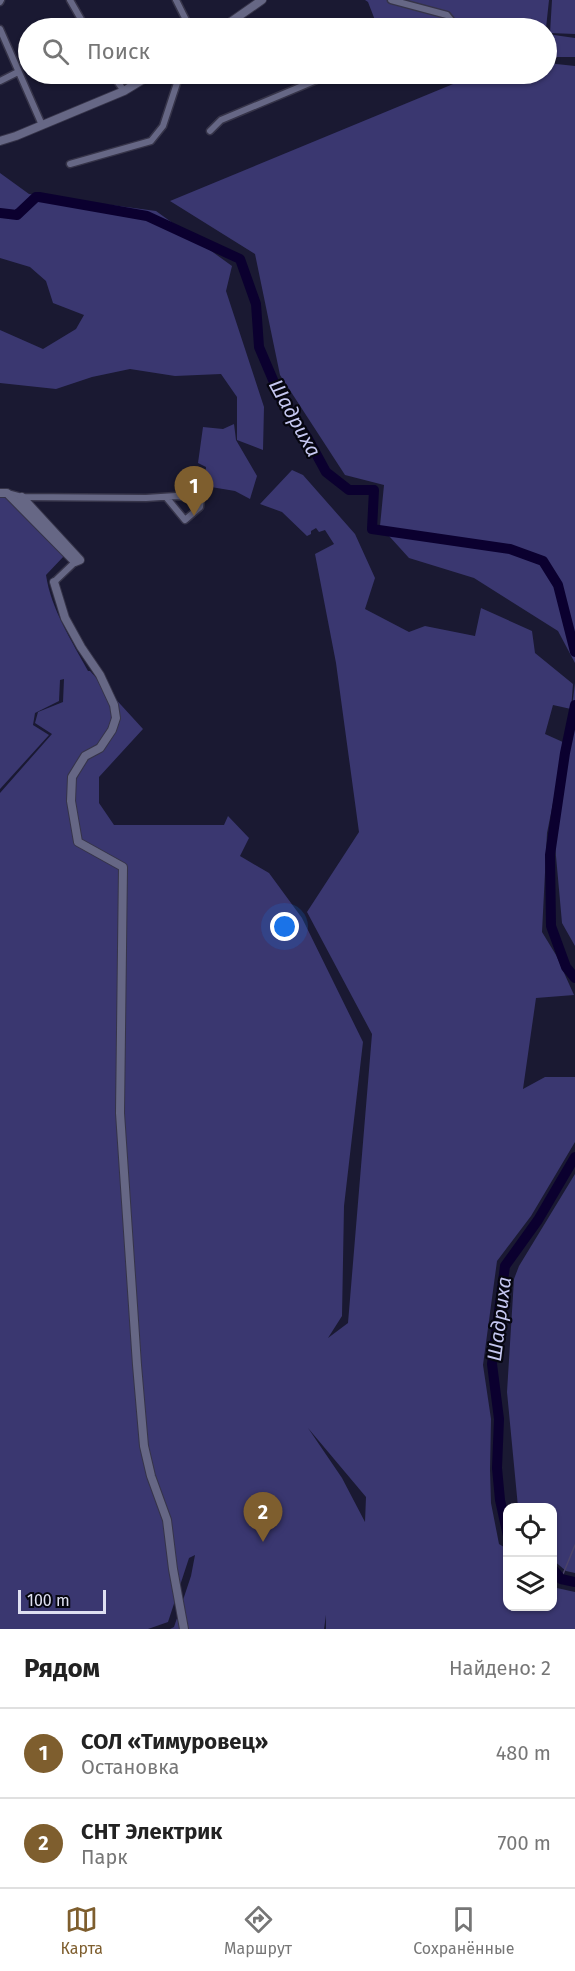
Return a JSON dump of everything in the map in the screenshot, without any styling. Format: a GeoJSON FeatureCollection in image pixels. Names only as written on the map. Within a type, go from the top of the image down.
{"type":"FeatureCollection","features":[{"type":"Feature","properties":{"kind":"street"},"geometry":{"type":"LineString","coordinates":[[70,0],[80,18]]}},
{"type":"Feature","properties":{"kind":"street"},"geometry":{"type":"LineString","coordinates":[[176,0],[185,18]]}},
{"type":"Feature","properties":{"kind":"street"},"geometry":{"type":"LineString","coordinates":[[236,18],[262,0]]}},
{"type":"Feature","properties":{"kind":"street"},"geometry":{"type":"LineString","coordinates":[[391,0],[447,15],[449,18]]}},
{"type":"Feature","properties":{"kind":"street"},"geometry":{"type":"LineString","coordinates":[[0,29],[18,72],[0,81]]}},
{"type":"Feature","properties":{"kind":"street"},"geometry":{"type":"LineString","coordinates":[[23,84],[42,125]]}},
{"type":"Feature","properties":{"kind":"street"},"geometry":{"type":"LineString","coordinates":[[119,84],[124,91]]}},
{"type":"Feature","properties":{"kind":"street"},"geometry":{"type":"LineString","coordinates":[[0,141],[124,91],[136,84]]}},
{"type":"Feature","properties":{"kind":"street"},"geometry":{"type":"LineString","coordinates":[[70,164],[151,141],[163,126],[177,84]]}},
{"type":"Feature","properties":{"kind":"street"},"geometry":{"type":"LineString","coordinates":[[210,131],[221,120],[307,84]]}},
{"type":"Feature","properties":{"kind":"street"},"geometry":{"type":"LineString","coordinates":[[4,493],[22,497],[166,496],[176,496],[201,499],[200,507],[185,520],[166,496]]}},
{"type":"Feature","properties":{"kind":"street"},"geometry":{"type":"LineString","coordinates":[[4,493],[75,562]]}},
{"type":"Feature","properties":{"kind":"street"},"geometry":{"type":"LineString","coordinates":[[22,497],[80,560],[54,582],[65,618],[100,675],[114,705],[116,718],[112,730],[100,747],[85,756],[72,777],[71,801],[78,842],[123,867],[120,1113],[138,1376],[144,1446],[151,1476],[167,1520],[184,1629]]}},
{"type":"Feature","properties":{"kind":"shaded area"},"geometry":{"type":"Polygon","coordinates":[[[365,0],[549,0],[547,18],[374,18],[365,0]]]}},
{"type":"Feature","properties":{"kind":"shaded area"},"geometry":{"type":"Polygon","coordinates":[[[552,0],[575,0],[575,34],[557,33],[557,18],[551,18],[552,0]]]}},
{"type":"Feature","properties":{"kind":"shaded area"},"geometry":{"type":"Polygon","coordinates":[[[557,35],[575,38],[575,57],[557,57],[557,35]]]}},
{"type":"Feature","properties":{"kind":"shaded area"},"geometry":{"type":"Polygon","coordinates":[[[557,64],[575,66],[575,663],[558,631],[474,578],[409,558],[380,526],[384,485],[345,475],[280,375],[255,254],[170,201],[453,84],[557,84],[557,64]]]}},
{"type":"Feature","properties":{"kind":"shaded area"},"geometry":{"type":"Polygon","coordinates":[[[0,173],[29,194],[156,211],[232,266],[226,291],[264,407],[263,450],[237,440],[237,397],[221,374],[175,376],[130,369],[92,377],[56,389],[0,383],[0,330],[43,349],[76,329],[84,315],[53,303],[46,281],[30,267],[0,258],[0,173]]]}},
{"type":"Feature","properties":{"kind":"shaded area"},"geometry":{"type":"Polygon","coordinates":[[[234,424],[236,440],[257,476],[250,499],[235,491],[205,486],[206,467],[198,463],[203,427],[223,429],[234,424]]]}},
{"type":"Feature","properties":{"kind":"shaded area"},"geometry":{"type":"Polygon","coordinates":[[[292,470],[303,475],[355,534],[375,578],[365,609],[409,632],[425,626],[475,636],[481,608],[532,631],[535,653],[573,684],[571,709],[553,705],[545,734],[565,743],[547,833],[542,932],[556,955],[574,995],[536,998],[523,1089],[545,1077],[575,1077],[575,1142],[531,1216],[497,1261],[483,1365],[491,1419],[491,1503],[499,1544],[503,1546],[503,1611],[557,1611],[557,1588],[575,1592],[575,1629],[326,1629],[326,1615],[324,1629],[170,1629],[174,1627],[191,1576],[195,1555],[189,1558],[168,1622],[148,1629],[0,1629],[0,793],[52,734],[35,723],[38,712],[63,702],[64,679],[60,680],[59,701],[35,713],[33,725],[49,735],[0,789],[0,496],[6,496],[64,556],[46,575],[57,612],[88,671],[143,729],[99,777],[99,803],[114,825],[224,825],[228,816],[249,838],[240,856],[269,873],[302,918],[363,1042],[344,1206],[342,1316],[328,1338],[348,1323],[372,1034],[307,912],[359,832],[336,663],[315,554],[334,544],[325,530],[319,532],[316,528],[307,536],[282,512],[260,504],[292,470]],[[308,1428],[342,1478],[365,1522],[366,1497],[308,1428]]]}},
{"type":"Feature","properties":{"kind":"shaded area"},"geometry":{"type":"Polygon","coordinates":[[[575,683],[575,946],[562,923],[555,845],[575,683]]]}},
{"type":"Feature","properties":{"kind":"shaded area"},"geometry":{"type":"Polygon","coordinates":[[[575,1174],[575,1573],[566,1571],[557,1563],[557,1503],[518,1503],[507,1392],[514,1279],[519,1266],[575,1174]]]}},
{"type":"Feature","properties":{"kind":"waterway","name":"Шадриха"},"geometry":{"type":"LineString","coordinates":[[0,213],[17,215],[36,197],[39,197],[147,216],[240,259],[256,304],[259,347],[282,401],[307,437],[326,472],[349,490],[374,490],[372,529],[510,549],[543,561],[558,585],[575,652]]}},
{"type":"Feature","properties":{"kind":"waterway","name":"Шадриха"},"geometry":{"type":"LineString","coordinates":[[575,705],[565,753],[550,855],[551,926],[566,967],[575,978]]}},
{"type":"Feature","properties":{"kind":"waterway","name":"Шадриха"},"geometry":{"type":"LineString","coordinates":[[503,1514],[497,1468],[499,1419],[492,1364],[505,1266],[538,1220],[575,1157]]}},
{"type":"Feature","properties":{"kind":"waterway"},"geometry":{"type":"LineString","coordinates":[[561,1579],[575,1545]]}},
{"type":"Feature","properties":{"kind":"waterway","name":"Шадриха"},"geometry":{"type":"LineString","coordinates":[[557,1574],[561,1579],[575,1582]]}},
{"type":"Feature","properties":{"kind":"place","name":"СОЛ «Тимуровец»"},"geometry":{"type":"Point","coordinates":[194,516]}},
{"type":"Feature","properties":{"kind":"place","name":"СНТ Электрик"},"geometry":{"type":"Point","coordinates":[263,1542]}}]}
